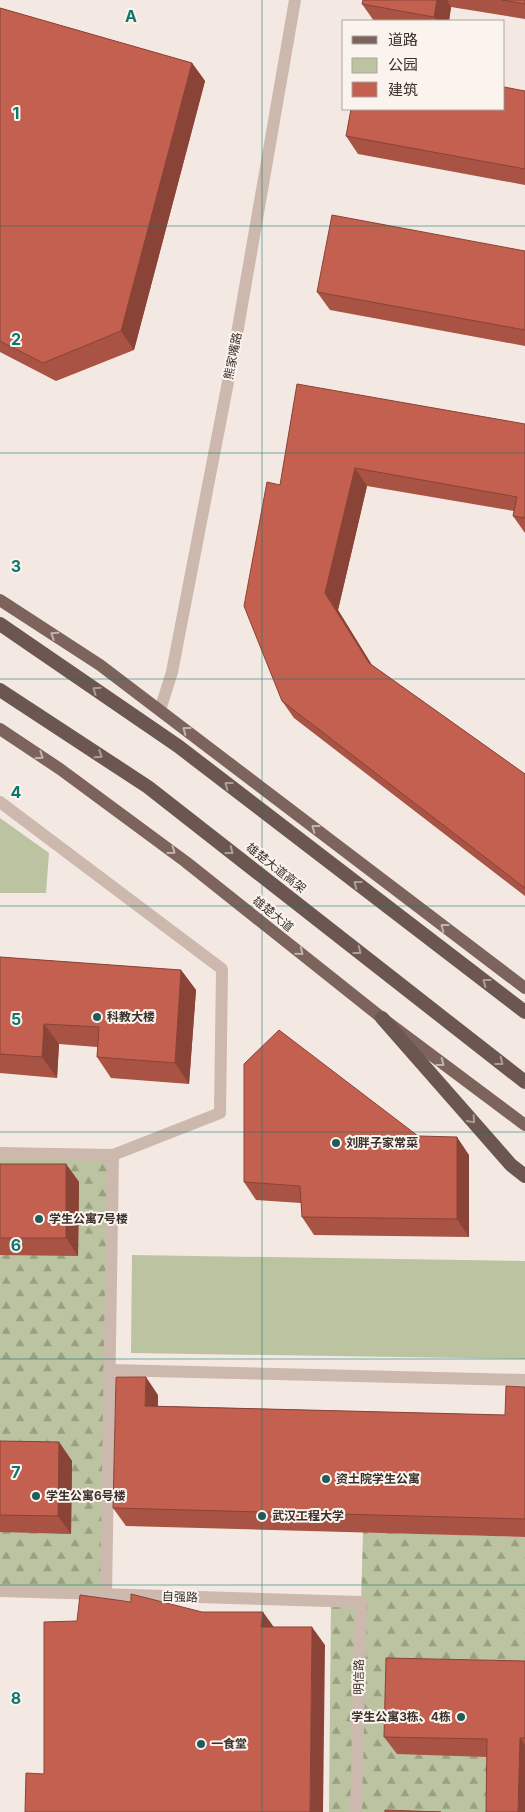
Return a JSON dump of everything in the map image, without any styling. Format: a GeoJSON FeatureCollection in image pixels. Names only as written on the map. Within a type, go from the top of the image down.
{"type":"FeatureCollection","features":[{"type":"Feature","properties":{"kind":"highway"},"geometry":{"type":"LineString","coordinates":[[0,624],[178,746],[525,1012]]}},
{"type":"Feature","properties":{"kind":"highway","name":"雄楚大道高架"},"geometry":{"type":"LineString","coordinates":[[0,690],[148,787],[525,1082]]}},
{"type":"Feature","properties":{"kind":"highway"},"geometry":{"type":"LineString","coordinates":[[382,1018],[511,1165],[525,1176]]}},
{"type":"Feature","properties":{"kind":"main road"},"geometry":{"type":"LineString","coordinates":[[0,600],[100,665],[525,988]]}},
{"type":"Feature","properties":{"kind":"main road","name":"雄楚大道"},"geometry":{"type":"LineString","coordinates":[[0,729],[60,769],[186,862],[382,1018],[525,1126]]}},
{"type":"Feature","properties":{"kind":"street","name":"熊家嘴路"},"geometry":{"type":"LineString","coordinates":[[160,710],[172,672],[234,351],[295,0]]}},
{"type":"Feature","properties":{"kind":"street"},"geometry":{"type":"LineString","coordinates":[[0,802],[222,970],[220,1113],[113,1154],[0,1153]]}},
{"type":"Feature","properties":{"kind":"street"},"geometry":{"type":"LineString","coordinates":[[106,1595],[113,1154]]}},
{"type":"Feature","properties":{"kind":"street"},"geometry":{"type":"LineString","coordinates":[[109,1370],[525,1380]]}},
{"type":"Feature","properties":{"kind":"street","name":"自强路"},"geometry":{"type":"LineString","coordinates":[[0,1591],[361,1602]]}},
{"type":"Feature","properties":{"kind":"street","name":"明信路"},"geometry":{"type":"LineString","coordinates":[[356,1812],[361,1602]]}},
{"type":"Feature","properties":{"kind":"green space"},"geometry":{"type":"Polygon","coordinates":[[[0,818],[49,853],[46,893],[0,893],[0,818]]]}},
{"type":"Feature","properties":{"kind":"green space"},"geometry":{"type":"Polygon","coordinates":[[[0,1153],[113,1155],[106,1595],[0,1591],[0,1153]]]}},
{"type":"Feature","properties":{"kind":"green space"},"geometry":{"type":"Polygon","coordinates":[[[132,1255],[525,1261],[525,1359],[131,1353],[132,1255]]]}},
{"type":"Feature","properties":{"kind":"green space"},"geometry":{"type":"Polygon","coordinates":[[[363,1532],[525,1537],[525,1812],[329,1812],[331,1601],[361,1602],[363,1532]]]}},
{"type":"Feature","properties":{"kind":"building"},"geometry":{"type":"Polygon","coordinates":[[[363,0],[437,0],[434,17],[362,4],[363,0]]]}},
{"type":"Feature","properties":{"kind":"building"},"geometry":{"type":"Polygon","coordinates":[[[502,0],[525,0],[525,4],[502,0]]]}},
{"type":"Feature","properties":{"kind":"building"},"geometry":{"type":"Polygon","coordinates":[[[0,8],[192,63],[121,331],[43,363],[0,341],[0,8]]]}},
{"type":"Feature","properties":{"kind":"building"},"geometry":{"type":"Polygon","coordinates":[[[505,87],[525,91],[525,169],[346,136],[351,110],[505,110],[505,87]]]}},
{"type":"Feature","properties":{"kind":"building"},"geometry":{"type":"Polygon","coordinates":[[[332,215],[525,251],[525,330],[317,292],[332,215]]]}},
{"type":"Feature","properties":{"kind":"building"},"geometry":{"type":"Polygon","coordinates":[[[297,384],[525,424],[525,518],[513,516],[517,497],[355,468],[325,593],[369,663],[525,774],[525,888],[282,701],[244,606],[267,482],[280,485],[297,384]]]}},
{"type":"Feature","properties":{"kind":"building","name":"科教大楼"},"geometry":{"type":"Polygon","coordinates":[[[0,957],[181,970],[175,1063],[97,1057],[99,1027],[44,1024],[42,1057],[0,1054],[0,957]]]}},
{"type":"Feature","properties":{"kind":"building","name":"刘胖子家常菜"},"geometry":{"type":"Polygon","coordinates":[[[279,1030],[418,1136],[457,1137],[457,1219],[302,1217],[300,1186],[244,1182],[244,1064],[279,1030]]]}},
{"type":"Feature","properties":{"kind":"building","name":"学生公寓7号楼"},"geometry":{"type":"Polygon","coordinates":[[[0,1164],[66,1164],[66,1238],[0,1238],[0,1164]]]}},
{"type":"Feature","properties":{"kind":"building","name":"资土院学生公寓"},"geometry":{"type":"Polygon","coordinates":[[[116,1377],[146,1377],[145,1406],[505,1415],[506,1386],[525,1387],[525,1519],[113,1508],[116,1377]]]}},
{"type":"Feature","properties":{"kind":"building","name":"学生公寓6号楼"},"geometry":{"type":"Polygon","coordinates":[[[0,1441],[59,1442],[58,1516],[0,1515],[0,1441]]]}},
{"type":"Feature","properties":{"kind":"building"},"geometry":{"type":"Polygon","coordinates":[[[131,1594],[202,1612],[263,1612],[261,1627],[312,1627],[310,1812],[25,1812],[26,1773],[44,1774],[44,1622],[77,1621],[80,1595],[131,1602],[131,1594]]]}},
{"type":"Feature","properties":{"kind":"building","name":"学生公寓3栋、4栋"},"geometry":{"type":"Polygon","coordinates":[[[386,1658],[525,1661],[525,1738],[520,1738],[518,1812],[486,1812],[487,1739],[384,1737],[386,1658]]]}},
{"type":"Feature","properties":{"kind":"building"},"geometry":{"type":"Polygon","coordinates":[[[385,1810],[441,1812],[385,1812],[385,1810]]]}},
{"type":"Feature","properties":{"kind":"place","name":"科教大楼"},"geometry":{"type":"Point","coordinates":[97,1017]}},
{"type":"Feature","properties":{"kind":"place","name":"刘胖子家常菜"},"geometry":{"type":"Point","coordinates":[336,1143]}},
{"type":"Feature","properties":{"kind":"place","name":"学生公寓7号楼"},"geometry":{"type":"Point","coordinates":[39,1219]}},
{"type":"Feature","properties":{"kind":"place","name":"资土院学生公寓"},"geometry":{"type":"Point","coordinates":[326,1479]}},
{"type":"Feature","properties":{"kind":"place","name":"学生公寓6号楼"},"geometry":{"type":"Point","coordinates":[36,1496]}},
{"type":"Feature","properties":{"kind":"place","name":"武汉工程大学"},"geometry":{"type":"Point","coordinates":[262,1516]}},
{"type":"Feature","properties":{"kind":"place","name":"学生公寓3栋、4栋"},"geometry":{"type":"Point","coordinates":[461,1717]}},
{"type":"Feature","properties":{"kind":"place","name":"一食堂"},"geometry":{"type":"Point","coordinates":[201,1744]}}]}
